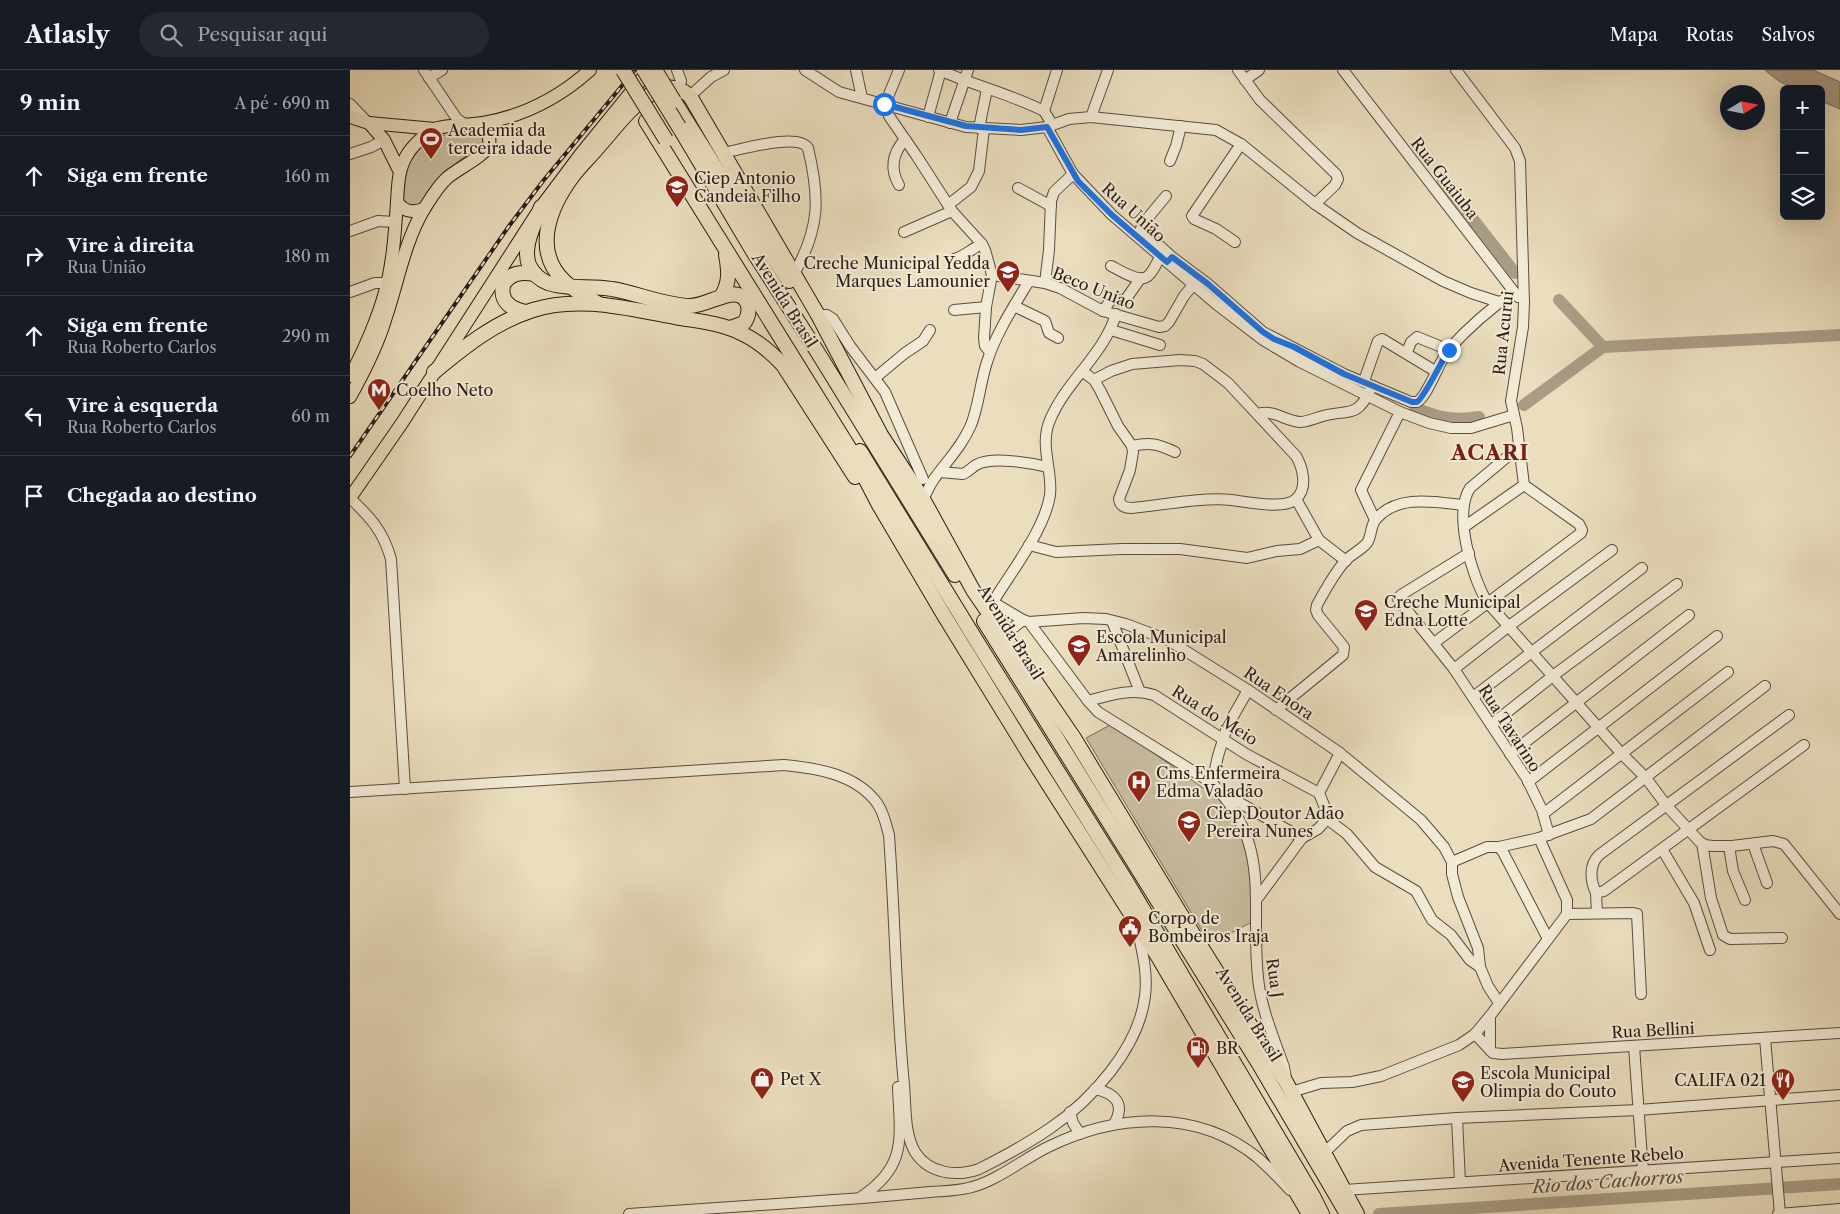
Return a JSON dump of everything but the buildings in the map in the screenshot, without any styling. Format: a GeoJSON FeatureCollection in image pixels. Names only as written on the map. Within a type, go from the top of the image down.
{"type":"FeatureCollection","features":[{"type":"Feature","properties":{"kind":"highway","name":"Avenida Brasil"},"geometry":{"type":"LineString","coordinates":[[614,70],[851,451],[879,505],[1053,792],[1190,1009],[1243,1104],[1309,1214]]}},
{"type":"Feature","properties":{"kind":"highway","name":"Avenida Brasil"},"geometry":{"type":"LineString","coordinates":[[623,70],[770,311],[868,463],[1162,942],[1322,1214]]}},
{"type":"Feature","properties":{"kind":"highway","name":"Avenida Brasil"},"geometry":{"type":"LineString","coordinates":[[644,70],[754,253],[810,340],[1259,1064],[1347,1214]]}},
{"type":"Feature","properties":{"kind":"highway","name":"Avenida Brasil"},"geometry":{"type":"LineString","coordinates":[[655,70],[679,93],[723,154],[818,315],[836,352],[882,435],[922,479],[923,499],[973,590],[1070,732],[1288,1087],[1357,1214]]}},
{"type":"Feature","properties":{"kind":"highway"},"geometry":{"type":"LineString","coordinates":[[663,70],[667,82],[679,93]]}},
{"type":"Feature","properties":{"kind":"highway"},"geometry":{"type":"LineString","coordinates":[[599,304],[563,280],[548,256],[546,237],[552,212],[572,177],[630,112],[651,94],[664,88],[679,93]]}},
{"type":"Feature","properties":{"kind":"highway","name":"Avenida Brasil"},"geometry":{"type":"LineString","coordinates":[[679,93],[751,224],[836,352]]}},
{"type":"Feature","properties":{"kind":"highway"},"geometry":{"type":"LineString","coordinates":[[541,207],[527,251],[529,264],[535,274],[547,283],[635,293],[679,305],[692,306],[704,304],[728,295],[742,296],[749,310],[747,319],[744,323],[730,328]]}},
{"type":"Feature","properties":{"kind":"highway"},"geometry":{"type":"LineString","coordinates":[[721,297],[728,280],[726,251]]}},
{"type":"Feature","properties":{"kind":"highway"},"geometry":{"type":"LineString","coordinates":[[526,312],[509,306],[503,296],[503,285],[513,275],[535,274]]}},
{"type":"Feature","properties":{"kind":"highway","name":"Avenida Brasil"},"geometry":{"type":"LineString","coordinates":[[599,304],[730,328],[751,338],[771,352],[799,387],[892,537],[907,551]]}},
{"type":"Feature","properties":{"kind":"highway"},"geometry":{"type":"LineString","coordinates":[[434,372],[468,343],[505,321],[526,312],[555,305],[599,304]]}},
{"type":"Feature","properties":{"kind":"highway"},"geometry":{"type":"LineString","coordinates":[[810,340],[844,381],[882,435]]}},
{"type":"Feature","properties":{"kind":"highway"},"geometry":{"type":"LineString","coordinates":[[868,463],[873,481],[931,592]]}},
{"type":"Feature","properties":{"kind":"highway"},"geometry":{"type":"LineString","coordinates":[[1053,792],[1076,815],[1119,882],[1162,942]]}},
{"type":"Feature","properties":{"kind":"main road"},"geometry":{"type":"LineString","coordinates":[[350,117],[369,123],[435,129],[483,123],[534,108],[568,88],[590,70]]}},
{"type":"Feature","properties":{"kind":"main road"},"geometry":{"type":"LineString","coordinates":[[350,498],[402,423],[541,207],[580,155],[649,70]]}},
{"type":"Feature","properties":{"kind":"main road"},"geometry":{"type":"LineString","coordinates":[[369,123],[384,140],[400,172]]}},
{"type":"Feature","properties":{"kind":"main road"},"geometry":{"type":"LineString","coordinates":[[350,397],[368,366],[379,340],[391,303],[400,264],[410,236],[424,209],[445,180],[487,149],[489,140],[483,123]]}},
{"type":"Feature","properties":{"kind":"main road"},"geometry":{"type":"LineString","coordinates":[[351,373],[374,322],[387,283],[400,172],[406,155],[412,147],[435,129]]}},
{"type":"Feature","properties":{"kind":"main road"},"geometry":{"type":"LineString","coordinates":[[397,202],[406,210],[424,209]]}},
{"type":"Feature","properties":{"kind":"street"},"geometry":{"type":"LineString","coordinates":[[442,70],[426,74],[457,119],[466,125]]}},
{"type":"Feature","properties":{"kind":"street"},"geometry":{"type":"LineString","coordinates":[[677,70],[681,81],[679,93]]}},
{"type":"Feature","properties":{"kind":"street"},"geometry":{"type":"LineString","coordinates":[[679,93],[724,70]]}},
{"type":"Feature","properties":{"kind":"street"},"geometry":{"type":"LineString","coordinates":[[805,70],[839,92],[950,123],[982,128],[1021,130],[1069,119],[1091,117],[1216,130],[1241,144],[1315,204],[1351,230],[1430,274],[1471,293],[1499,302]]}},
{"type":"Feature","properties":{"kind":"street"},"geometry":{"type":"LineString","coordinates":[[856,70],[862,98]]}},
{"type":"Feature","properties":{"kind":"street"},"geometry":{"type":"LineString","coordinates":[[899,70],[884,104],[889,116],[950,208],[982,244],[992,275],[986,307],[984,342],[990,352]]}},
{"type":"Feature","properties":{"kind":"street"},"geometry":{"type":"LineString","coordinates":[[928,117],[940,70],[963,80],[1017,98],[1044,111],[1057,70]]}},
{"type":"Feature","properties":{"kind":"street"},"geometry":{"type":"LineString","coordinates":[[950,123],[963,80],[968,70]]}},
{"type":"Feature","properties":{"kind":"street"},"geometry":{"type":"LineString","coordinates":[[1091,117],[1108,70]]}},
{"type":"Feature","properties":{"kind":"street"},"geometry":{"type":"LineString","coordinates":[[1238,70],[1270,111],[1336,174],[1338,179],[1335,185],[1315,204]]}},
{"type":"Feature","properties":{"kind":"street"},"geometry":{"type":"LineString","coordinates":[[1245,80],[1259,70]]}},
{"type":"Feature","properties":{"kind":"street","name":"Rua Guaiuba"},"geometry":{"type":"LineString","coordinates":[[1343,70],[1524,303]]}},
{"type":"Feature","properties":{"kind":"street","name":"Rua Acurui"},"geometry":{"type":"LineString","coordinates":[[1456,70],[1518,154],[1520,161],[1524,303],[1523,327],[1511,401],[1524,484]]}},
{"type":"Feature","properties":{"kind":"street"},"geometry":{"type":"LineString","coordinates":[[904,232],[950,208],[971,187],[979,171],[982,128],[988,89]]}},
{"type":"Feature","properties":{"kind":"street"},"geometry":{"type":"LineString","coordinates":[[350,104],[369,123]]}},
{"type":"Feature","properties":{"kind":"street","name":"Rua União"},"geometry":{"type":"LineString","coordinates":[[1044,111],[1073,174],[1112,215],[1166,259],[1193,285],[1219,300]]}},
{"type":"Feature","properties":{"kind":"street"},"geometry":{"type":"LineString","coordinates":[[1170,162],[1181,126]]}},
{"type":"Feature","properties":{"kind":"street"},"geometry":{"type":"LineString","coordinates":[[899,185],[894,177],[893,160],[898,147],[905,139]]}},
{"type":"Feature","properties":{"kind":"street"},"geometry":{"type":"LineString","coordinates":[[350,154],[376,146],[384,140]]}},
{"type":"Feature","properties":{"kind":"street"},"geometry":{"type":"LineString","coordinates":[[723,154],[782,141],[801,141],[806,144],[817,199],[816,216],[809,246],[794,274]]}},
{"type":"Feature","properties":{"kind":"street"},"geometry":{"type":"LineString","coordinates":[[1235,242],[1216,229],[1194,219],[1192,216],[1241,144]]}},
{"type":"Feature","properties":{"kind":"street"},"geometry":{"type":"LineString","coordinates":[[1045,284],[1051,206],[1054,192],[1073,174]]}},
{"type":"Feature","properties":{"kind":"street"},"geometry":{"type":"LineString","coordinates":[[1018,188],[1051,206]]}},
{"type":"Feature","properties":{"kind":"street"},"geometry":{"type":"LineString","coordinates":[[1166,196],[1142,225],[1141,229],[1166,259],[1208,284],[1219,300],[1274,339],[1294,347],[1336,370],[1412,402],[1422,399],[1449,350],[1499,302],[1514,292]]}},
{"type":"Feature","properties":{"kind":"street"},"geometry":{"type":"LineString","coordinates":[[350,231],[378,221],[395,222]]}},
{"type":"Feature","properties":{"kind":"street"},"geometry":{"type":"LineString","coordinates":[[954,259],[965,256],[982,244]]}},
{"type":"Feature","properties":{"kind":"street"},"geometry":{"type":"LineString","coordinates":[[1103,311],[1112,298],[1126,299],[1140,279],[1149,276],[1166,259]]}},
{"type":"Feature","properties":{"kind":"street"},"geometry":{"type":"LineString","coordinates":[[1111,266],[1140,279]]}},
{"type":"Feature","properties":{"kind":"street","name":"Beco Uniao"},"geometry":{"type":"LineString","coordinates":[[992,275],[1029,280],[1060,288],[1103,311],[1159,327],[1165,326],[1193,285]]}},
{"type":"Feature","properties":{"kind":"street"},"geometry":{"type":"LineString","coordinates":[[940,472],[956,452],[970,427],[990,352],[1029,280]]}},
{"type":"Feature","properties":{"kind":"street"},"geometry":{"type":"LineString","coordinates":[[350,292],[376,283],[387,283]]}},
{"type":"Feature","properties":{"kind":"street"},"geometry":{"type":"LineString","coordinates":[[1014,306],[1045,321],[1049,333],[1058,338]]}},
{"type":"Feature","properties":{"kind":"street"},"geometry":{"type":"LineString","coordinates":[[954,310],[986,307]]}},
{"type":"Feature","properties":{"kind":"street"},"geometry":{"type":"LineString","coordinates":[[1234,312],[1263,340],[1400,412],[1429,422],[1460,429],[1471,428],[1514,415]]}},
{"type":"Feature","properties":{"kind":"street"},"geometry":{"type":"LineString","coordinates":[[992,602],[1029,545],[1048,504],[1050,482],[1047,467],[1046,436],[1048,424],[1059,400],[1111,330],[1116,314]]}},
{"type":"Feature","properties":{"kind":"street"},"geometry":{"type":"LineString","coordinates":[[818,315],[827,315],[833,319],[850,346],[885,392],[922,479],[923,499]]}},
{"type":"Feature","properties":{"kind":"street"},"geometry":{"type":"LineString","coordinates":[[875,378],[923,341],[930,330]]}},
{"type":"Feature","properties":{"kind":"street"},"geometry":{"type":"LineString","coordinates":[[1111,330],[1160,345]]}},
{"type":"Feature","properties":{"kind":"street"},"geometry":{"type":"LineString","coordinates":[[1406,352],[1411,342],[1417,337],[1424,338],[1449,350]]}},
{"type":"Feature","properties":{"kind":"street"},"geometry":{"type":"LineString","coordinates":[[1258,414],[1268,412],[1296,421],[1306,422],[1322,416],[1352,412],[1368,396],[1368,383],[1377,344],[1380,339],[1385,339],[1436,371]]}},
{"type":"Feature","properties":{"kind":"street"},"geometry":{"type":"LineString","coordinates":[[836,352],[850,346]]}},
{"type":"Feature","properties":{"kind":"street"},"geometry":{"type":"LineString","coordinates":[[1082,370],[1094,380],[1118,426],[1132,446],[1130,470],[1119,499],[1119,502],[1124,507],[1132,508],[1218,500],[1280,505],[1291,503],[1302,491],[1303,482],[1300,463],[1296,456],[1258,414],[1212,370],[1195,361],[1180,360],[1132,364],[1110,371],[1094,380]]}},
{"type":"Feature","properties":{"kind":"street"},"geometry":{"type":"LineString","coordinates":[[1375,520],[1361,490],[1400,412]]}},
{"type":"Feature","properties":{"kind":"street"},"geometry":{"type":"LineString","coordinates":[[1132,446],[1147,443],[1160,445],[1175,452]]}},
{"type":"Feature","properties":{"kind":"street"},"geometry":{"type":"LineString","coordinates":[[1519,447],[1470,488],[1465,496],[1463,505],[1464,528],[1469,553],[1477,584],[1488,602],[1621,753],[1646,778],[1666,805],[1702,843],[1712,846],[1773,841],[1784,844],[1840,914]]}},
{"type":"Feature","properties":{"kind":"street"},"geometry":{"type":"LineString","coordinates":[[922,479],[940,472],[963,474],[976,465],[998,462],[1020,461],[1047,467]]}},
{"type":"Feature","properties":{"kind":"street"},"geometry":{"type":"LineString","coordinates":[[1434,643],[1579,536],[1582,530],[1580,524],[1524,484],[1464,528]]}},
{"type":"Feature","properties":{"kind":"street"},"geometry":{"type":"LineString","coordinates":[[350,498],[369,516],[380,530],[391,559],[405,789]]}},
{"type":"Feature","properties":{"kind":"street"},"geometry":{"type":"LineString","coordinates":[[1296,499],[1320,540],[1346,561]]}},
{"type":"Feature","properties":{"kind":"street"},"geometry":{"type":"LineString","coordinates":[[1276,710],[1341,657],[1345,651],[1342,643],[1316,610],[1320,599],[1346,561],[1366,545],[1375,520],[1391,506],[1406,502],[1463,505]]}},
{"type":"Feature","properties":{"kind":"street"},"geometry":{"type":"LineString","coordinates":[[1029,545],[1056,552],[1122,549],[1180,550],[1246,558],[1277,551],[1300,549],[1320,540]]}},
{"type":"Feature","properties":{"kind":"street"},"geometry":{"type":"LineString","coordinates":[[1454,669],[1612,550]]}},
{"type":"Feature","properties":{"kind":"street","name":"Rua Tavarino"},"geometry":{"type":"LineString","coordinates":[[1469,553],[1398,597],[1399,602],[1454,669],[1510,754],[1528,782],[1543,814],[1549,835]]}},
{"type":"Feature","properties":{"kind":"street"},"geometry":{"type":"LineString","coordinates":[[1473,697],[1642,568]]}},
{"type":"Feature","properties":{"kind":"street"},"geometry":{"type":"LineString","coordinates":[[1490,725],[1677,584]]}},
{"type":"Feature","properties":{"kind":"street"},"geometry":{"type":"LineString","coordinates":[[973,590],[1026,622],[1004,636]]}},
{"type":"Feature","properties":{"kind":"street"},"geometry":{"type":"LineString","coordinates":[[1510,754],[1689,615]]}},
{"type":"Feature","properties":{"kind":"street","name":"Rua Enora"},"geometry":{"type":"LineString","coordinates":[[1026,622],[1098,618],[1126,624],[1168,640],[1248,690],[1340,753],[1428,827],[1444,847],[1452,862]]}},
{"type":"Feature","properties":{"kind":"street"},"geometry":{"type":"LineString","coordinates":[[1112,621],[1138,682],[1140,692]]}},
{"type":"Feature","properties":{"kind":"street","name":"Rua J"},"geometry":{"type":"LineString","coordinates":[[1026,622],[1088,701],[1105,717],[1212,783],[1237,815],[1250,846],[1254,866],[1257,899],[1255,940],[1258,980],[1264,1008],[1284,1066],[1288,1087]]}},
{"type":"Feature","properties":{"kind":"street"},"geometry":{"type":"LineString","coordinates":[[1528,782],[1717,636]]}},
{"type":"Feature","properties":{"kind":"street"},"geometry":{"type":"LineString","coordinates":[[1543,814],[1728,672]]}},
{"type":"Feature","properties":{"kind":"street"},"geometry":{"type":"LineString","coordinates":[[1499,1003],[1488,986],[1480,967],[1478,948],[1455,888],[1452,862],[1487,847],[1499,847],[1549,835],[1595,816],[1765,686]]}},
{"type":"Feature","properties":{"kind":"street"},"geometry":{"type":"LineString","coordinates":[[1212,783],[1227,727],[1248,690]]}},
{"type":"Feature","properties":{"kind":"street","name":"Rua do Meio"},"geometry":{"type":"LineString","coordinates":[[1088,701],[1113,694],[1140,692],[1160,698],[1246,754],[1318,793]]}},
{"type":"Feature","properties":{"kind":"street"},"geometry":{"type":"LineString","coordinates":[[1597,913],[1596,893],[1591,868],[1595,859],[1789,715]]}},
{"type":"Feature","properties":{"kind":"street"},"geometry":{"type":"LineString","coordinates":[[1596,893],[1604,891],[1804,745]]}},
{"type":"Feature","properties":{"kind":"street"},"geometry":{"type":"LineString","coordinates":[[1340,753],[1318,793],[1326,810],[1327,820],[1347,834],[1375,867],[1416,891],[1432,920],[1450,935],[1470,960],[1480,967]]}},
{"type":"Feature","properties":{"kind":"street"},"geometry":{"type":"LineString","coordinates":[[350,792],[784,765],[827,772],[845,778],[863,789],[877,802],[885,818],[891,861],[901,1054],[911,1142],[921,1159],[931,1167],[943,1172],[969,1172],[992,1162],[1044,1132],[1070,1112],[1109,1073],[1133,1035],[1142,1010],[1146,981],[1136,923]]}},
{"type":"Feature","properties":{"kind":"street","name":"Rua J"},"geometry":{"type":"LineString","coordinates":[[1221,793],[1302,838]]}},
{"type":"Feature","properties":{"kind":"street"},"geometry":{"type":"LineString","coordinates":[[1257,899],[1302,838],[1318,829],[1327,820]]}},
{"type":"Feature","properties":{"kind":"street"},"geometry":{"type":"LineString","coordinates":[[1288,1087],[1352,1082],[1381,1076],[1447,1050],[1475,1034],[1567,914],[1566,900],[1539,838]]}},
{"type":"Feature","properties":{"kind":"street"},"geometry":{"type":"LineString","coordinates":[[1702,843],[1711,898],[1723,935],[1730,939],[1782,938]]}},
{"type":"Feature","properties":{"kind":"street"},"geometry":{"type":"LineString","coordinates":[[1753,844],[1767,883]]}},
{"type":"Feature","properties":{"kind":"street"},"geometry":{"type":"LineString","coordinates":[[1729,846],[1735,878],[1745,900]]}},
{"type":"Feature","properties":{"kind":"street"},"geometry":{"type":"LineString","coordinates":[[1499,847],[1548,938]]}},
{"type":"Feature","properties":{"kind":"street"},"geometry":{"type":"LineString","coordinates":[[1662,848],[1694,903],[1710,950]]}},
{"type":"Feature","properties":{"kind":"street"},"geometry":{"type":"LineString","coordinates":[[1567,914],[1632,913],[1638,916],[1641,994]]}},
{"type":"Feature","properties":{"kind":"street"},"geometry":{"type":"LineString","coordinates":[[1490,1016],[1490,1050]]}},
{"type":"Feature","properties":{"kind":"street","name":"Rua Bellini"},"geometry":{"type":"LineString","coordinates":[[1490,1050],[1493,1053],[1502,1054],[1840,1033]]}},
{"type":"Feature","properties":{"kind":"street"},"geometry":{"type":"LineString","coordinates":[[1475,1034],[1490,1050]]}},
{"type":"Feature","properties":{"kind":"street"},"geometry":{"type":"LineString","coordinates":[[1764,1038],[1776,1161],[1779,1214],[1840,1210]]}},
{"type":"Feature","properties":{"kind":"street"},"geometry":{"type":"LineString","coordinates":[[1634,1046],[1643,1172]]}},
{"type":"Feature","properties":{"kind":"street"},"geometry":{"type":"LineString","coordinates":[[860,1198],[876,1186],[887,1174],[897,1157],[899,1117],[897,1070],[901,1054]]}},
{"type":"Feature","properties":{"kind":"street"},"geometry":{"type":"LineString","coordinates":[[1094,1089],[1106,1092],[1115,1098],[1119,1112],[1114,1124]]}},
{"type":"Feature","properties":{"kind":"street"},"geometry":{"type":"LineString","coordinates":[[1324,1153],[1355,1127],[1457,1118],[1638,1110],[1840,1095]]}},
{"type":"Feature","properties":{"kind":"street"},"geometry":{"type":"LineString","coordinates":[[1070,1112],[1073,1123],[1080,1134]]}},
{"type":"Feature","properties":{"kind":"street"},"geometry":{"type":"LineString","coordinates":[[1457,1118],[1460,1182]]}},
{"type":"Feature","properties":{"kind":"street"},"geometry":{"type":"LineString","coordinates":[[629,1214],[777,1206],[968,1188],[998,1175],[1047,1147],[1080,1134],[1114,1124],[1146,1120],[1194,1126],[1226,1138],[1257,1158],[1300,1199]]}},
{"type":"Feature","properties":{"kind":"street","name":"Avenida Tenente Rebelo"},"geometry":{"type":"LineString","coordinates":[[1344,1190],[1840,1158]]}},
{"type":"Feature","properties":{"kind":"shaded area"},"geometry":{"type":"Polygon","coordinates":[[[1765,70],[1813,70],[1840,82],[1840,109],[1825,103],[1825,85],[1788,85],[1779,81],[1765,70]]]}},
{"type":"Feature","properties":{"kind":"shaded area"},"geometry":{"type":"Polygon","coordinates":[[[475,128],[481,130],[484,142],[478,150],[461,159],[439,180],[420,206],[414,210],[403,201],[408,163],[425,142],[437,137],[475,128]]]}},
{"type":"Feature","properties":{"kind":"shaded area"},"geometry":{"type":"Polygon","coordinates":[[[1112,724],[1219,799],[1233,818],[1240,828],[1247,849],[1254,921],[1210,944],[1086,738],[1112,724]]]}},
{"type":"Feature","properties":{"kind":"waterway"},"geometry":{"type":"LineString","coordinates":[[1443,181],[1515,273]]}},
{"type":"Feature","properties":{"kind":"waterway"},"geometry":{"type":"LineString","coordinates":[[1559,300],[1603,347]]}},
{"type":"Feature","properties":{"kind":"waterway"},"geometry":{"type":"LineString","coordinates":[[1524,405],[1603,347],[1840,335]]}},
{"type":"Feature","properties":{"kind":"waterway"},"geometry":{"type":"LineString","coordinates":[[1415,408],[1446,418],[1479,417]]}},
{"type":"Feature","properties":{"kind":"waterway","name":"Rio dos Cachorros"},"geometry":{"type":"LineString","coordinates":[[1379,1214],[1840,1184]]}},
{"type":"Feature","properties":{"kind":"railway"},"geometry":{"type":"LineString","coordinates":[[350,456],[509,226],[543,181],[635,70]]}},
{"type":"Feature","properties":{"kind":"place","name":"Academia da terceira idade"},"geometry":{"type":"Point","coordinates":[431,160]}},
{"type":"Feature","properties":{"kind":"place","name":"Ciep Antonio Candeia Filho"},"geometry":{"type":"Point","coordinates":[677,208]}},
{"type":"Feature","properties":{"kind":"place","name":"Creche Municipal Yedda Marques Lamounier"},"geometry":{"type":"Point","coordinates":[1008,293]}},
{"type":"Feature","properties":{"kind":"place","name":"Coelho Neto"},"geometry":{"type":"Point","coordinates":[379,411]}},
{"type":"Feature","properties":{"kind":"place","name":"Creche Municipal Edna Lotte"},"geometry":{"type":"Point","coordinates":[1366,632]}},
{"type":"Feature","properties":{"kind":"place","name":"Escola Municipal Amarelinho"},"geometry":{"type":"Point","coordinates":[1079,667]}},
{"type":"Feature","properties":{"kind":"place","name":"Cms Enfermeira Edma Valadão"},"geometry":{"type":"Point","coordinates":[1139,803]}},
{"type":"Feature","properties":{"kind":"place","name":"Ciep Doutor Adão Pereira Nunes"},"geometry":{"type":"Point","coordinates":[1189,843]}},
{"type":"Feature","properties":{"kind":"place","name":"Corpo de Bombeiros Iraja"},"geometry":{"type":"Point","coordinates":[1130,948]}},
{"type":"Feature","properties":{"kind":"place","name":"BR"},"geometry":{"type":"Point","coordinates":[1198,1069]}},
{"type":"Feature","properties":{"kind":"place","name":"Pet X"},"geometry":{"type":"Point","coordinates":[762,1100]}},
{"type":"Feature","properties":{"kind":"place","name":"CALIFA 021"},"geometry":{"type":"Point","coordinates":[1783,1101]}},
{"type":"Feature","properties":{"kind":"place","name":"Escola Municipal Olimpia do Couto"},"geometry":{"type":"Point","coordinates":[1463,1103]}},
{"type":"Feature","properties":{"kind":"district","name":"ACARI"},"geometry":{"type":"Point","coordinates":[1490,452]}},
{"type":"Feature","properties":{"kind":"route"},"geometry":{"type":"LineString","coordinates":[[884,104],[950,123],[984,129],[1021,130],[1047,127],[1078,181],[1132,233],[1167,262],[1172,257],[1208,284],[1263,332],[1344,374],[1412,402],[1417,402],[1422,399],[1449,350]]}}]}
